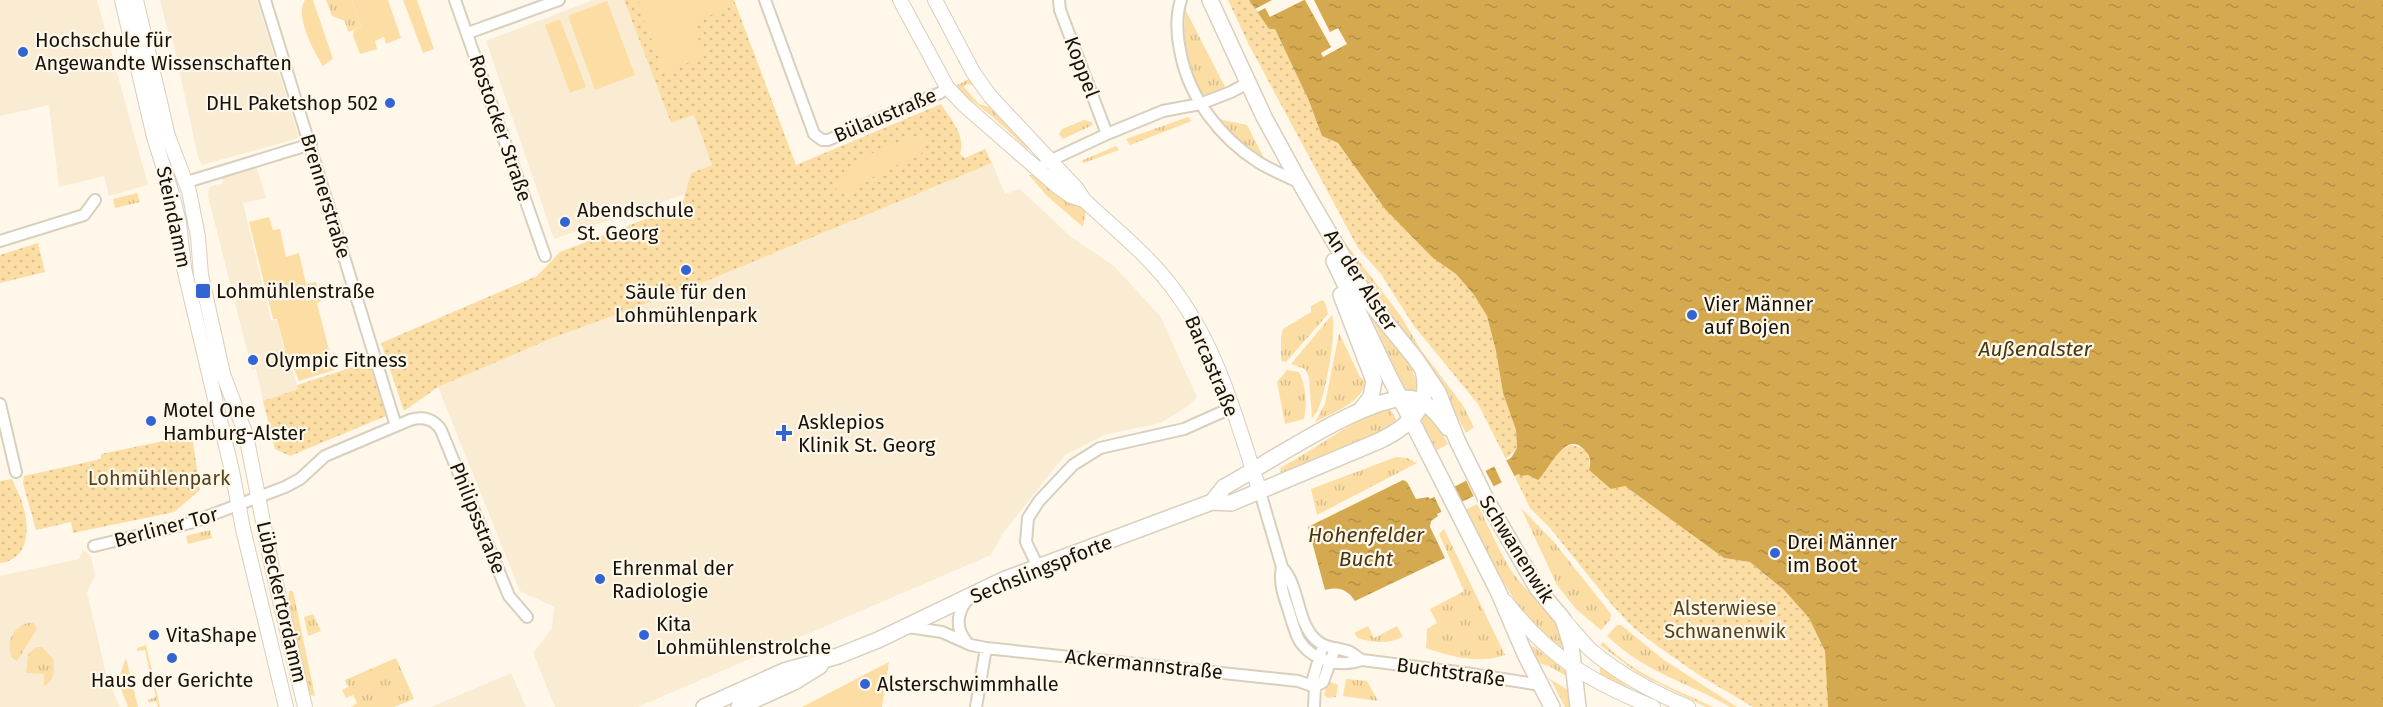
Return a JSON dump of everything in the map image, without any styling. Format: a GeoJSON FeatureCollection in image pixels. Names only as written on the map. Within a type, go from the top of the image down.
{"type":"FeatureCollection","features":[{"type":"Feature","properties":{"kind":"main road","name":"Steindamm"},"geometry":{"type":"LineString","coordinates":[[122,0],[154,137],[179,223],[184,268],[239,506]]}},
{"type":"Feature","properties":{"kind":"main road","name":"Steindamm"},"geometry":{"type":"LineString","coordinates":[[136,0],[168,136],[187,182],[198,237],[201,275],[220,360],[246,435],[259,498]]}},
{"type":"Feature","properties":{"kind":"main road","name":"Barcastraße"},"geometry":{"type":"LineString","coordinates":[[900,0],[947,87],[964,105],[1071,196],[1084,200]]}},
{"type":"Feature","properties":{"kind":"main road","name":"Barcastraße"},"geometry":{"type":"LineString","coordinates":[[935,0],[973,72],[990,96],[1077,189],[1084,200],[1146,258],[1176,292],[1203,336],[1232,408],[1260,492]]}},
{"type":"Feature","properties":{"kind":"main road","name":"An der Alster"},"geometry":{"type":"LineString","coordinates":[[1210,0],[1248,83],[1301,185],[1368,300],[1424,369]]}},
{"type":"Feature","properties":{"kind":"main road","name":"An der Alster"},"geometry":{"type":"LineString","coordinates":[[1301,185],[1375,349]]}},
{"type":"Feature","properties":{"kind":"main road","name":"An der Alster"},"geometry":{"type":"LineString","coordinates":[[1329,251],[1336,281],[1373,378],[1371,396],[1360,411]]}},
{"type":"Feature","properties":{"kind":"main road","name":"Schwanenwik"},"geometry":{"type":"LineString","coordinates":[[1375,349],[1498,591],[1552,707]]}},
{"type":"Feature","properties":{"kind":"main road","name":"Sechslingspforte"},"geometry":{"type":"LineString","coordinates":[[704,707],[784,670],[838,656],[908,627],[1003,580],[1212,502],[1231,503],[1395,434],[1411,421],[1422,402],[1426,380],[1424,369]]}},
{"type":"Feature","properties":{"kind":"main road","name":"Schwanenwik"},"geometry":{"type":"LineString","coordinates":[[1424,369],[1438,392],[1457,440],[1486,499],[1537,588],[1592,651],[1661,695],[1689,707]]}},
{"type":"Feature","properties":{"kind":"main road","name":"Sechslingspforte"},"geometry":{"type":"LineString","coordinates":[[1212,502],[1224,487],[1360,411],[1380,402],[1400,398],[1422,402]]}},
{"type":"Feature","properties":{"kind":"main road"},"geometry":{"type":"LineString","coordinates":[[1422,402],[1433,409],[1457,440]]}},
{"type":"Feature","properties":{"kind":"main road","name":"Lübeckertordamm"},"geometry":{"type":"LineString","coordinates":[[259,498],[271,562],[305,707]]}},
{"type":"Feature","properties":{"kind":"main road","name":"Lübeckertordamm"},"geometry":{"type":"LineString","coordinates":[[239,506],[286,707]]}},
{"type":"Feature","properties":{"kind":"main road","name":"Schwanenwik"},"geometry":{"type":"LineString","coordinates":[[1498,591],[1537,639],[1574,668],[1614,690],[1653,707]]}},
{"type":"Feature","properties":{"kind":"main road"},"geometry":{"type":"LineString","coordinates":[[1563,619],[1571,645],[1578,707]]}},
{"type":"Feature","properties":{"kind":"main road","name":"Sechslingspforte"},"geometry":{"type":"LineString","coordinates":[[739,707],[794,682],[838,656]]}},
{"type":"Feature","properties":{"kind":"street","name":"Brennerstraße"},"geometry":{"type":"LineString","coordinates":[[265,0],[396,426]]}},
{"type":"Feature","properties":{"kind":"street","name":"Rostocker Straße"},"geometry":{"type":"LineString","coordinates":[[455,0],[545,256]]}},
{"type":"Feature","properties":{"kind":"street"},"geometry":{"type":"LineString","coordinates":[[468,33],[559,0]]}},
{"type":"Feature","properties":{"kind":"street","name":"Bülaustraße"},"geometry":{"type":"LineString","coordinates":[[765,0],[814,134],[822,140],[828,140],[940,93],[947,87]]}},
{"type":"Feature","properties":{"kind":"street","name":"Koppel"},"geometry":{"type":"LineString","coordinates":[[1059,0],[1060,10],[1107,134]]}},
{"type":"Feature","properties":{"kind":"street"},"geometry":{"type":"LineString","coordinates":[[1181,0],[1177,34],[1184,71],[1200,104],[1236,145],[1258,162],[1301,185]]}},
{"type":"Feature","properties":{"kind":"street"},"geometry":{"type":"LineString","coordinates":[[1036,166],[1163,111],[1200,104],[1232,92],[1248,83]]}},
{"type":"Feature","properties":{"kind":"street"},"geometry":{"type":"LineString","coordinates":[[187,182],[310,144]]}},
{"type":"Feature","properties":{"kind":"street"},"geometry":{"type":"LineString","coordinates":[[0,241],[84,215],[95,200]]}},
{"type":"Feature","properties":{"kind":"street"},"geometry":{"type":"LineString","coordinates":[[0,404],[15,472]]}},
{"type":"Feature","properties":{"kind":"street"},"geometry":{"type":"LineString","coordinates":[[1038,567],[1029,549],[1026,533],[1032,509],[1077,462],[1107,446],[1184,429],[1232,408]]}},
{"type":"Feature","properties":{"kind":"street","name":"Philipsstraße"},"geometry":{"type":"LineString","coordinates":[[396,426],[417,418],[430,420],[441,430],[509,596],[526,617]]}},
{"type":"Feature","properties":{"kind":"street"},"geometry":{"type":"LineString","coordinates":[[259,498],[294,483],[325,456],[396,426]]}},
{"type":"Feature","properties":{"kind":"street","name":"Barcastraße"},"geometry":{"type":"LineString","coordinates":[[1260,492],[1282,567],[1290,576],[1307,628],[1323,645]]}},
{"type":"Feature","properties":{"kind":"street","name":"Berliner Tor"},"geometry":{"type":"LineString","coordinates":[[94,546],[190,523],[259,498]]}},
{"type":"Feature","properties":{"kind":"street","name":"Barcastraße"},"geometry":{"type":"LineString","coordinates":[[1282,567],[1279,579],[1296,633],[1305,648],[1331,661]]}},
{"type":"Feature","properties":{"kind":"street"},"geometry":{"type":"LineString","coordinates":[[969,597],[958,621],[960,633],[971,645]]}},
{"type":"Feature","properties":{"kind":"street","name":"Ackermannstraße"},"geometry":{"type":"LineString","coordinates":[[908,627],[942,632],[971,645],[986,648],[1287,680],[1316,687]]}},
{"type":"Feature","properties":{"kind":"street"},"geometry":{"type":"LineString","coordinates":[[1314,707],[1316,687],[1313,679],[1323,645],[1334,649],[1323,682],[1316,687]]}},
{"type":"Feature","properties":{"kind":"street"},"geometry":{"type":"LineString","coordinates":[[976,707],[986,648]]}},
{"type":"Feature","properties":{"kind":"street","name":"Buchtstraße"},"geometry":{"type":"LineString","coordinates":[[1334,649],[1351,652],[1362,660]]}},
{"type":"Feature","properties":{"kind":"street","name":"Buchtstraße"},"geometry":{"type":"LineString","coordinates":[[1331,661],[1349,664],[1362,660],[1541,685]]}},
{"type":"Feature","properties":{"kind":"shaded area"},"geometry":{"type":"Polygon","coordinates":[[[0,0],[97,0],[148,185],[109,196],[104,176],[59,187],[49,105],[0,116],[0,0]]]}},
{"type":"Feature","properties":{"kind":"shaded area"},"geometry":{"type":"Polygon","coordinates":[[[160,0],[257,0],[299,138],[202,165],[198,157],[171,32],[168,32],[160,0]]]}},
{"type":"Feature","properties":{"kind":"shaded area"},"geometry":{"type":"Polygon","coordinates":[[[593,0],[624,0],[671,123],[694,115],[712,165],[691,173],[685,194],[554,239],[486,41],[593,0]]]}},
{"type":"Feature","properties":{"kind":"shaded area","name":"Asklepios Klinik St. Georg"},"geometry":{"type":"Polygon","coordinates":[[[992,163],[1005,194],[1020,189],[1071,237],[1114,266],[1160,316],[1197,397],[1187,407],[1160,423],[1104,435],[1065,455],[1003,533],[991,555],[638,707],[555,707],[533,653],[552,628],[554,607],[520,591],[438,387],[550,339],[704,282],[992,163]]]}},
{"type":"Feature","properties":{"kind":"shaded area"},"geometry":{"type":"Polygon","coordinates":[[[257,168],[266,198],[243,203],[271,320],[277,320],[284,350],[280,358],[270,362],[273,369],[291,365],[298,389],[263,401],[256,369],[252,370],[208,196],[209,187],[223,183],[222,178],[257,168]]]}},
{"type":"Feature","properties":{"kind":"shaded area"},"geometry":{"type":"Polygon","coordinates":[[[83,550],[91,556],[95,576],[87,592],[107,678],[120,707],[0,707],[0,576],[79,559],[83,550]]]}},
{"type":"Feature","properties":{"kind":"shaded area"},"geometry":{"type":"Polygon","coordinates":[[[511,673],[526,707],[431,707],[511,673]]]}},
{"type":"Feature","properties":{"kind":"green space"},"geometry":{"type":"Polygon","coordinates":[[[305,0],[313,0],[333,59],[323,66],[310,43],[303,24],[302,7],[305,0]]]}},
{"type":"Feature","properties":{"kind":"green space"},"geometry":{"type":"Polygon","coordinates":[[[326,0],[352,0],[361,27],[348,32],[345,21],[332,16],[326,0]]]}},
{"type":"Feature","properties":{"kind":"green space"},"geometry":{"type":"Polygon","coordinates":[[[352,0],[388,0],[401,38],[386,44],[384,37],[375,41],[377,49],[360,54],[353,36],[354,30],[361,27],[352,0]]]}},
{"type":"Feature","properties":{"kind":"green space"},"geometry":{"type":"Polygon","coordinates":[[[403,0],[417,0],[434,49],[423,53],[403,0]]]}},
{"type":"Feature","properties":{"kind":"green space"},"geometry":{"type":"Polygon","coordinates":[[[624,0],[734,0],[796,165],[941,104],[959,134],[960,154],[965,158],[985,149],[992,163],[704,282],[550,339],[438,387],[404,411],[381,343],[537,276],[560,252],[682,205],[691,173],[712,165],[694,115],[671,123],[624,0]]]}},
{"type":"Feature","properties":{"kind":"green space"},"geometry":{"type":"Polygon","coordinates":[[[645,0],[725,0],[728,8],[692,23],[705,56],[665,72],[637,3],[645,0]]]}},
{"type":"Feature","properties":{"kind":"green space"},"geometry":{"type":"Polygon","coordinates":[[[1228,0],[1249,0],[1269,29],[1275,29],[1309,101],[1322,136],[1338,143],[1385,209],[1433,258],[1456,274],[1474,295],[1487,316],[1503,393],[1516,430],[1517,448],[1506,459],[1478,404],[1414,326],[1381,274],[1358,248],[1248,43],[1228,0]]]}},
{"type":"Feature","properties":{"kind":"green space"},"geometry":{"type":"Polygon","coordinates":[[[607,1],[635,75],[595,90],[568,16],[607,1]]]}},
{"type":"Feature","properties":{"kind":"green space"},"geometry":{"type":"Polygon","coordinates":[[[1185,9],[1225,87],[1204,96],[1196,85],[1184,39],[1185,9]]]}},
{"type":"Feature","properties":{"kind":"green space"},"geometry":{"type":"Polygon","coordinates":[[[560,19],[586,87],[570,93],[545,25],[560,19]]]}},
{"type":"Feature","properties":{"kind":"green space"},"geometry":{"type":"Polygon","coordinates":[[[972,77],[973,85],[966,84],[964,87],[979,104],[989,107],[1031,148],[1027,149],[993,117],[954,87],[972,77]]]}},
{"type":"Feature","properties":{"kind":"green space"},"geometry":{"type":"Polygon","coordinates":[[[1188,117],[1192,121],[1130,145],[1126,139],[1188,117]]]}},
{"type":"Feature","properties":{"kind":"green space"},"geometry":{"type":"Polygon","coordinates":[[[1218,119],[1247,125],[1266,162],[1231,134],[1218,119]]]}},
{"type":"Feature","properties":{"kind":"green space"},"geometry":{"type":"Polygon","coordinates":[[[1084,120],[1092,122],[1093,125],[1063,139],[1059,134],[1062,129],[1084,120]]]}},
{"type":"Feature","properties":{"kind":"green space"},"geometry":{"type":"Polygon","coordinates":[[[914,136],[926,142],[925,149],[920,155],[881,172],[846,195],[837,191],[835,183],[850,167],[871,154],[914,136]]]}},
{"type":"Feature","properties":{"kind":"green space"},"geometry":{"type":"Polygon","coordinates":[[[1116,146],[1119,150],[1084,163],[1081,161],[1116,146]]]}},
{"type":"Feature","properties":{"kind":"green space"},"geometry":{"type":"Polygon","coordinates":[[[1029,175],[1037,175],[1086,210],[1083,227],[1046,195],[1029,175]]]}},
{"type":"Feature","properties":{"kind":"green space"},"geometry":{"type":"Polygon","coordinates":[[[137,193],[140,202],[115,208],[113,199],[137,193]]]}},
{"type":"Feature","properties":{"kind":"green space"},"geometry":{"type":"Polygon","coordinates":[[[269,217],[273,230],[280,229],[286,257],[299,253],[306,284],[316,282],[321,301],[317,303],[334,370],[299,381],[292,364],[273,369],[271,362],[281,359],[285,350],[277,319],[273,319],[249,222],[269,217]]]}},
{"type":"Feature","properties":{"kind":"green space"},"geometry":{"type":"Polygon","coordinates":[[[38,243],[45,272],[0,283],[0,255],[38,243]]]}},
{"type":"Feature","properties":{"kind":"green space"},"geometry":{"type":"Polygon","coordinates":[[[1346,244],[1400,315],[1421,350],[1462,404],[1474,427],[1466,433],[1445,393],[1360,276],[1344,245],[1346,244]]]}},
{"type":"Feature","properties":{"kind":"green space"},"geometry":{"type":"Polygon","coordinates":[[[1322,300],[1325,302],[1328,314],[1286,362],[1281,361],[1283,329],[1311,312],[1311,306],[1322,300]]]}},
{"type":"Feature","properties":{"kind":"green space"},"geometry":{"type":"Polygon","coordinates":[[[1369,312],[1413,371],[1416,391],[1405,390],[1369,312]]]}},
{"type":"Feature","properties":{"kind":"green space"},"geometry":{"type":"Polygon","coordinates":[[[1332,315],[1333,334],[1328,375],[1322,399],[1312,419],[1309,377],[1305,369],[1291,364],[1332,315]]]}},
{"type":"Feature","properties":{"kind":"green space"},"geometry":{"type":"Polygon","coordinates":[[[1339,333],[1360,377],[1366,381],[1363,389],[1353,401],[1315,422],[1325,404],[1339,333]]]}},
{"type":"Feature","properties":{"kind":"green space","name":"Lohmühlenpark"},"geometry":{"type":"Polygon","coordinates":[[[369,362],[386,416],[290,456],[275,449],[263,401],[298,389],[297,385],[369,362]]]}},
{"type":"Feature","properties":{"kind":"green space"},"geometry":{"type":"Polygon","coordinates":[[[1287,370],[1299,372],[1304,389],[1305,407],[1304,419],[1285,424],[1277,382],[1287,370]]]}},
{"type":"Feature","properties":{"kind":"green space"},"geometry":{"type":"Polygon","coordinates":[[[1386,407],[1396,419],[1391,428],[1281,473],[1280,468],[1359,420],[1386,407]]]}},
{"type":"Feature","properties":{"kind":"green space"},"geometry":{"type":"Polygon","coordinates":[[[1427,412],[1436,422],[1448,444],[1436,451],[1421,422],[1427,412]]]}},
{"type":"Feature","properties":{"kind":"green space","name":"Lohmühlenpark"},"geometry":{"type":"Polygon","coordinates":[[[192,435],[200,490],[174,512],[73,533],[71,522],[36,530],[23,483],[24,476],[101,459],[101,454],[192,435]]]}},
{"type":"Feature","properties":{"kind":"green space","name":"Alsterwiese Schwanenwik"},"geometry":{"type":"Polygon","coordinates":[[[1570,445],[1580,447],[1586,452],[1589,470],[1625,486],[1724,558],[1750,562],[1784,590],[1809,618],[1825,651],[1828,707],[1753,707],[1702,677],[1634,628],[1613,606],[1550,528],[1530,508],[1515,477],[1519,474],[1541,477],[1558,452],[1570,445]]]}},
{"type":"Feature","properties":{"kind":"green space"},"geometry":{"type":"Polygon","coordinates":[[[1396,457],[1407,458],[1417,463],[1317,515],[1311,489],[1396,457]]]}},
{"type":"Feature","properties":{"kind":"green space"},"geometry":{"type":"Polygon","coordinates":[[[12,479],[25,515],[25,542],[17,556],[10,561],[0,563],[0,481],[12,479]]]}},
{"type":"Feature","properties":{"kind":"green space"},"geometry":{"type":"Polygon","coordinates":[[[1477,504],[1511,570],[1559,629],[1563,650],[1549,642],[1535,628],[1494,566],[1465,510],[1477,504]]]}},
{"type":"Feature","properties":{"kind":"green space"},"geometry":{"type":"Polygon","coordinates":[[[1521,508],[1554,542],[1611,614],[1610,620],[1601,630],[1576,609],[1557,585],[1521,508]]]}},
{"type":"Feature","properties":{"kind":"green space"},"geometry":{"type":"Polygon","coordinates":[[[1444,529],[1505,655],[1476,659],[1426,648],[1427,629],[1437,623],[1430,609],[1464,591],[1439,534],[1444,529]]]}},
{"type":"Feature","properties":{"kind":"green space"},"geometry":{"type":"Polygon","coordinates":[[[210,530],[212,538],[188,544],[186,536],[210,530]]]}},
{"type":"Feature","properties":{"kind":"green space"},"geometry":{"type":"Polygon","coordinates":[[[289,591],[293,591],[315,696],[310,695],[288,601],[289,591]]]}},
{"type":"Feature","properties":{"kind":"green space"},"geometry":{"type":"Polygon","coordinates":[[[313,614],[321,631],[308,636],[304,617],[313,614]]]}},
{"type":"Feature","properties":{"kind":"green space"},"geometry":{"type":"Polygon","coordinates":[[[27,623],[34,623],[37,629],[17,661],[12,658],[10,641],[14,632],[27,623]]]}},
{"type":"Feature","properties":{"kind":"green space"},"geometry":{"type":"Polygon","coordinates":[[[1617,625],[1621,625],[1664,660],[1737,707],[1730,707],[1652,668],[1622,649],[1607,636],[1617,625]]]}},
{"type":"Feature","properties":{"kind":"green space"},"geometry":{"type":"Polygon","coordinates":[[[1368,626],[1374,638],[1397,626],[1403,637],[1392,641],[1375,642],[1358,638],[1354,633],[1368,626]]]}},
{"type":"Feature","properties":{"kind":"green space"},"geometry":{"type":"Polygon","coordinates":[[[1603,642],[1641,672],[1713,707],[1706,707],[1639,674],[1600,645],[1603,642]]]}},
{"type":"Feature","properties":{"kind":"green space"},"geometry":{"type":"Polygon","coordinates":[[[146,645],[160,707],[156,701],[149,703],[148,700],[156,697],[151,678],[144,679],[143,676],[150,674],[145,650],[137,651],[137,648],[146,645]]]}},
{"type":"Feature","properties":{"kind":"green space"},"geometry":{"type":"Polygon","coordinates":[[[1531,646],[1565,671],[1566,676],[1549,666],[1535,662],[1529,647],[1531,646]]]}},
{"type":"Feature","properties":{"kind":"green space"},"geometry":{"type":"Polygon","coordinates":[[[36,647],[42,647],[53,659],[52,678],[44,686],[44,674],[26,673],[28,655],[36,647]]]}},
{"type":"Feature","properties":{"kind":"green space"},"geometry":{"type":"Polygon","coordinates":[[[126,658],[138,707],[128,707],[121,687],[120,678],[126,658]]]}},
{"type":"Feature","properties":{"kind":"green space"},"geometry":{"type":"Polygon","coordinates":[[[396,658],[414,699],[394,707],[351,707],[357,703],[353,695],[346,698],[342,690],[348,687],[345,680],[396,658]]]}},
{"type":"Feature","properties":{"kind":"green space","name":"Alsterschwimmhalle"},"geometry":{"type":"Polygon","coordinates":[[[889,662],[882,707],[802,707],[889,662]]]}},
{"type":"Feature","properties":{"kind":"green space"},"geometry":{"type":"Polygon","coordinates":[[[1600,667],[1633,690],[1633,692],[1600,676],[1600,667]]]}},
{"type":"Feature","properties":{"kind":"green space"},"geometry":{"type":"Polygon","coordinates":[[[1545,676],[1568,690],[1571,707],[1565,707],[1552,682],[1545,676]]]}},
{"type":"Feature","properties":{"kind":"green space"},"geometry":{"type":"Polygon","coordinates":[[[1346,679],[1367,681],[1378,701],[1343,696],[1346,679]]]}},
{"type":"Feature","properties":{"kind":"green space"},"geometry":{"type":"Polygon","coordinates":[[[1328,681],[1338,685],[1336,697],[1328,698],[1324,695],[1328,681]]]}},
{"type":"Feature","properties":{"kind":"water","name":"Außenalster"},"geometry":{"type":"Polygon","coordinates":[[[1249,0],[2383,0],[2383,707],[1828,707],[1825,651],[1809,618],[1784,590],[1750,562],[1724,558],[1625,486],[1611,489],[1589,470],[1590,460],[1586,452],[1579,445],[1572,444],[1559,453],[1538,480],[1519,474],[1437,514],[1438,516],[1431,521],[1430,527],[1445,558],[1355,601],[1343,590],[1335,588],[1325,590],[1308,527],[1403,480],[1407,482],[1416,499],[1428,497],[1430,499],[1511,458],[1517,448],[1516,430],[1503,393],[1487,316],[1474,295],[1456,274],[1433,258],[1385,209],[1338,143],[1322,136],[1309,101],[1275,29],[1269,29],[1249,0]]]}},
{"type":"Feature","properties":{"kind":"pier"},"geometry":{"type":"Polygon","coordinates":[[[1272,0],[1304,0],[1270,17],[1265,8],[1258,12],[1255,9],[1272,0]]]}},
{"type":"Feature","properties":{"kind":"pier"},"geometry":{"type":"Polygon","coordinates":[[[1305,0],[1314,0],[1330,32],[1338,28],[1347,44],[1323,57],[1321,53],[1331,47],[1305,0]]]}},
{"type":"Feature","properties":{"kind":"pier"},"geometry":{"type":"Polygon","coordinates":[[[1505,458],[1516,479],[1503,485],[1493,464],[1505,458]]]}},
{"type":"Feature","properties":{"kind":"pier"},"geometry":{"type":"Polygon","coordinates":[[[1484,468],[1495,489],[1475,499],[1465,478],[1484,468]]]}},
{"type":"Feature","properties":{"kind":"pier"},"geometry":{"type":"Polygon","coordinates":[[[1452,484],[1463,505],[1443,515],[1433,494],[1452,484]]]}},
{"type":"Feature","properties":{"kind":"place","name":"Hochschule für Angewandte Wissenschaften"},"geometry":{"type":"Point","coordinates":[23,52]}},
{"type":"Feature","properties":{"kind":"place","name":"DHL Paketshop 502"},"geometry":{"type":"Point","coordinates":[390,103]}},
{"type":"Feature","properties":{"kind":"place","name":"Abendschule St. Georg"},"geometry":{"type":"Point","coordinates":[565,222]}},
{"type":"Feature","properties":{"kind":"place","name":"Säule für den Lohmühlenpark"},"geometry":{"type":"Point","coordinates":[686,270]}},
{"type":"Feature","properties":{"kind":"place","name":"Lohmühlenstraße"},"geometry":{"type":"Point","coordinates":[203,291]}},
{"type":"Feature","properties":{"kind":"place","name":"Vier Männer auf Bojen"},"geometry":{"type":"Point","coordinates":[1692,315]}},
{"type":"Feature","properties":{"kind":"place","name":"Olympic Fitness"},"geometry":{"type":"Point","coordinates":[253,360]}},
{"type":"Feature","properties":{"kind":"place","name":"Motel One Hamburg-Alster"},"geometry":{"type":"Point","coordinates":[151,421]}},
{"type":"Feature","properties":{"kind":"place","name":"Asklepios Klinik St. Georg"},"geometry":{"type":"Point","coordinates":[784,433]}},
{"type":"Feature","properties":{"kind":"place","name":"Drei Männer im Boot"},"geometry":{"type":"Point","coordinates":[1775,553]}},
{"type":"Feature","properties":{"kind":"place","name":"Ehrenmal der Radiologie"},"geometry":{"type":"Point","coordinates":[600,579]}},
{"type":"Feature","properties":{"kind":"place","name":"VitaShape"},"geometry":{"type":"Point","coordinates":[154,635]}},
{"type":"Feature","properties":{"kind":"place","name":"Kita Lohmühlenstrolche"},"geometry":{"type":"Point","coordinates":[644,635]}},
{"type":"Feature","properties":{"kind":"place","name":"Haus der Gerichte"},"geometry":{"type":"Point","coordinates":[172,658]}},
{"type":"Feature","properties":{"kind":"place","name":"Alsterschwimmhalle"},"geometry":{"type":"Point","coordinates":[865,684]}},
{"type":"Feature","properties":{"kind":"water label","name":"Hohenfelder Bucht"},"geometry":{"type":"Point","coordinates":[1366,547]}}]}
